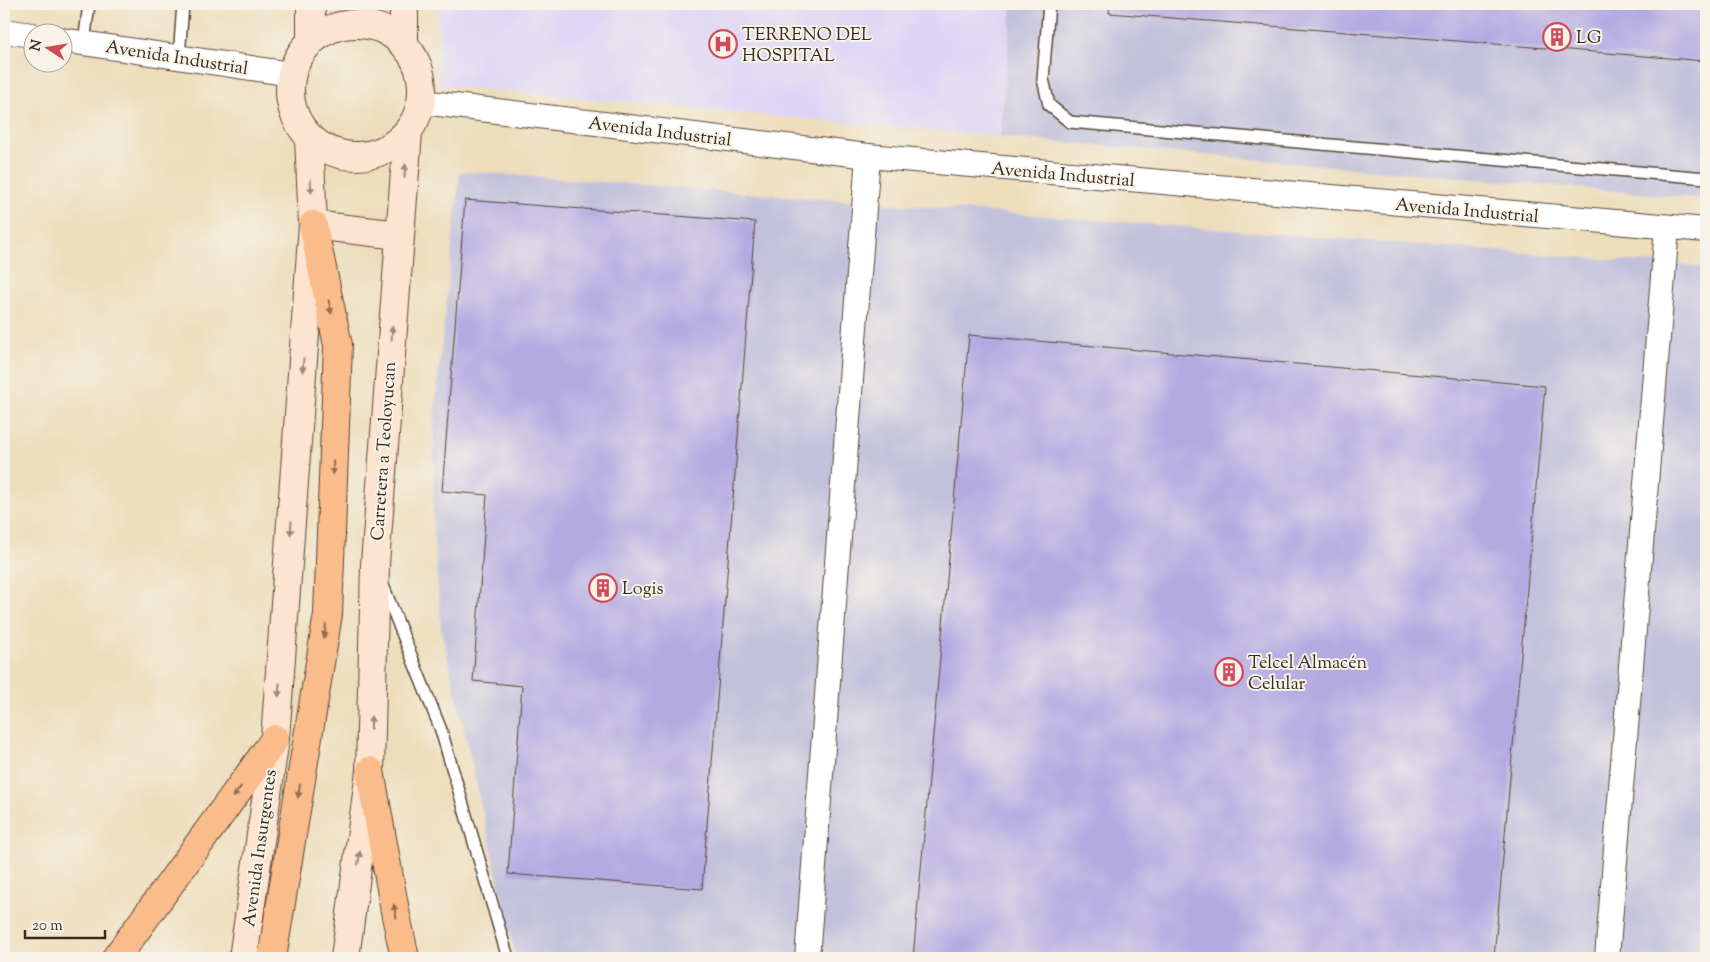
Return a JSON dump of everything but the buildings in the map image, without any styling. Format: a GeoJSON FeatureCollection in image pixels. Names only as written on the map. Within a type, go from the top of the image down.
{"type":"FeatureCollection","features":[{"type":"Feature","properties":{"kind":"highway"},"geometry":{"type":"LineString","coordinates":[[272,958],[328,614],[338,345],[313,225]]}},
{"type":"Feature","properties":{"kind":"highway"},"geometry":{"type":"LineString","coordinates":[[116,958],[276,739]]}},
{"type":"Feature","properties":{"kind":"highway"},"geometry":{"type":"LineString","coordinates":[[370,771],[395,911],[406,958]]}},
{"type":"Feature","properties":{"kind":"main road"},"geometry":{"type":"LineString","coordinates":[[310,4],[311,40]]}},
{"type":"Feature","properties":{"kind":"main road"},"geometry":{"type":"LineString","coordinates":[[404,4],[404,43]]}},
{"type":"Feature","properties":{"kind":"main road"},"geometry":{"type":"LineString","coordinates":[[348,23],[368,24],[388,30],[404,43],[416,60],[422,81],[422,102],[417,117],[408,132],[384,151],[354,157],[324,149],[309,137],[295,118],[290,97],[291,74],[299,56],[311,40],[328,29],[348,23]]}},
{"type":"Feature","properties":{"kind":"main road","name":"Carretera a Teoloyucan"},"geometry":{"type":"LineString","coordinates":[[370,771],[375,564],[408,132]]}},
{"type":"Feature","properties":{"kind":"main road"},"geometry":{"type":"LineString","coordinates":[[276,739],[313,225],[309,137]]}},
{"type":"Feature","properties":{"kind":"main road"},"geometry":{"type":"LineString","coordinates":[[313,225],[399,235]]}},
{"type":"Feature","properties":{"kind":"main road","name":"Avenida Insurgentes"},"geometry":{"type":"LineString","coordinates":[[243,958],[276,739]]}},
{"type":"Feature","properties":{"kind":"main road"},"geometry":{"type":"LineString","coordinates":[[345,958],[370,771]]}},
{"type":"Feature","properties":{"kind":"street"},"geometry":{"type":"LineString","coordinates":[[4,31],[22,34]]}},
{"type":"Feature","properties":{"kind":"street","name":"Avenida Industrial"},"geometry":{"type":"LineString","coordinates":[[73,42],[291,74]]}},
{"type":"Feature","properties":{"kind":"street","name":"Avenida Industrial"},"geometry":{"type":"LineString","coordinates":[[422,102],[868,156],[1706,230]]}},
{"type":"Feature","properties":{"kind":"street"},"geometry":{"type":"LineString","coordinates":[[806,958],[868,156]]}},
{"type":"Feature","properties":{"kind":"street"},"geometry":{"type":"LineString","coordinates":[[1607,958],[1667,228]]}},
{"type":"Feature","properties":{"kind":"lane"},"geometry":{"type":"LineString","coordinates":[[73,42],[89,4]]}},
{"type":"Feature","properties":{"kind":"lane"},"geometry":{"type":"LineString","coordinates":[[179,57],[183,4]]}},
{"type":"Feature","properties":{"kind":"lane"},"geometry":{"type":"LineString","coordinates":[[1049,4],[1043,79],[1049,105],[1070,122],[1706,178]]}},
{"type":"Feature","properties":{"kind":"lane"},"geometry":{"type":"LineString","coordinates":[[375,564],[441,730],[508,958]]}},
{"type":"Feature","properties":{"kind":"shaded area","name":"TERRENO DEL HOSPITAL"},"geometry":{"type":"Polygon","coordinates":[[[437,4],[1012,4],[1000,137],[439,85],[437,4]]]}},
{"type":"Feature","properties":{"kind":"shaded area"},"geometry":{"type":"Polygon","coordinates":[[[1012,4],[1706,4],[1706,199],[1000,137],[1012,4]]]}},
{"type":"Feature","properties":{"kind":"shaded area"},"geometry":{"type":"Polygon","coordinates":[[[460,171],[1706,267],[1706,958],[566,958],[515,954],[441,628],[433,526],[434,416],[460,171]]]}},
{"type":"Feature","properties":{"kind":"shaded area"},"geometry":{"type":"Polygon","coordinates":[[[466,950],[566,958],[457,958],[466,950]]]}},
{"type":"Feature","properties":{"kind":"place","name":"LG"},"geometry":{"type":"Point","coordinates":[1557,37]}},
{"type":"Feature","properties":{"kind":"place","name":"TERRENO DEL HOSPITAL"},"geometry":{"type":"Point","coordinates":[723,44]}},
{"type":"Feature","properties":{"kind":"place","name":"Logis"},"geometry":{"type":"Point","coordinates":[603,588]}},
{"type":"Feature","properties":{"kind":"place","name":"Telcel Almacén Celular"},"geometry":{"type":"Point","coordinates":[1229,672]}}]}
